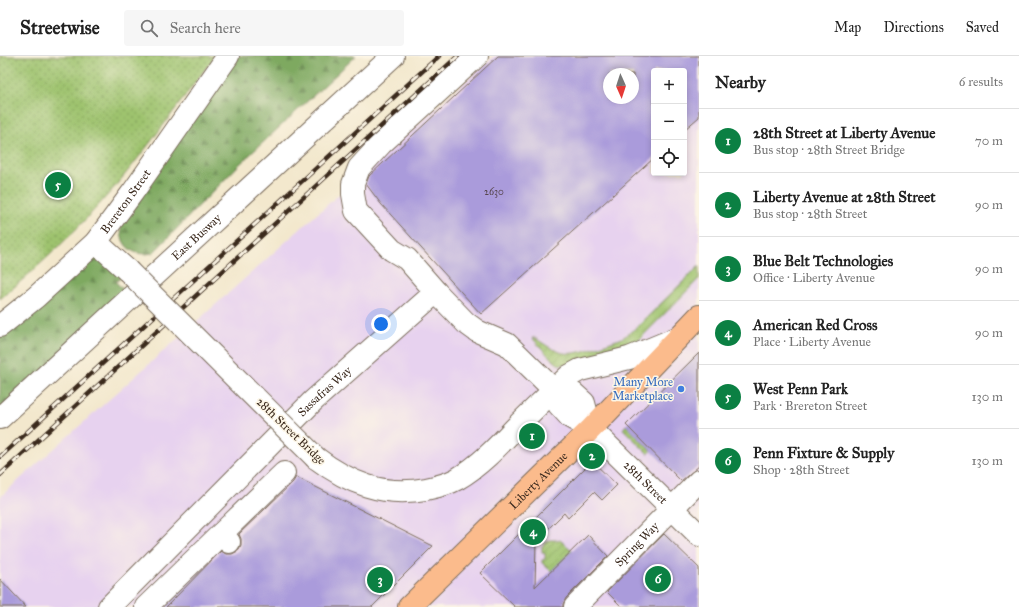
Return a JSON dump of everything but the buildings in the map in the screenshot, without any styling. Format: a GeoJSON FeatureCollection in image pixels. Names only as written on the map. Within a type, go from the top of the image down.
{"type":"FeatureCollection","features":[{"type":"Feature","properties":{"kind":"main road","name":"Liberty Avenue"},"geometry":{"type":"LineString","coordinates":[[409,607],[591,428],[699,316]]}},
{"type":"Feature","properties":{"kind":"street","name":"Brereton Street"},"geometry":{"type":"LineString","coordinates":[[0,326],[36,297],[96,242],[133,192],[228,56]]}},
{"type":"Feature","properties":{"kind":"street","name":"East Busway"},"geometry":{"type":"LineString","coordinates":[[0,418],[393,56]]}},
{"type":"Feature","properties":{"kind":"street"},"geometry":{"type":"LineString","coordinates":[[477,56],[381,144],[359,168],[353,184],[356,211],[392,250],[408,259],[436,292],[466,323],[477,331],[507,344],[554,390]]}},
{"type":"Feature","properties":{"kind":"street","name":"28th Street Bridge"},"geometry":{"type":"LineString","coordinates":[[96,242],[128,271],[316,458],[332,470],[350,479],[367,486],[390,491],[413,491],[436,487],[456,479],[469,471],[493,451],[569,376],[580,370],[629,358],[678,338]]}},
{"type":"Feature","properties":{"kind":"street","name":"Sassafras Way"},"geometry":{"type":"LineString","coordinates":[[109,607],[313,400],[436,292]]}},
{"type":"Feature","properties":{"kind":"street","name":"28th Street"},"geometry":{"type":"LineString","coordinates":[[554,390],[559,405],[570,418],[591,428],[699,536]]}},
{"type":"Feature","properties":{"kind":"street"},"geometry":{"type":"LineString","coordinates":[[146,607],[225,538],[284,473]]}},
{"type":"Feature","properties":{"kind":"street","name":"Spring Way"},"geometry":{"type":"LineString","coordinates":[[575,607],[699,481]]}},
{"type":"Feature","properties":{"kind":"shaded area"},"geometry":{"type":"Polygon","coordinates":[[[494,56],[699,56],[699,607],[0,607],[0,497],[494,56]]]}},
{"type":"Feature","properties":{"kind":"green space"},"geometry":{"type":"Polygon","coordinates":[[[0,56],[215,56],[143,152],[113,189],[50,255],[0,299],[0,56]]]}},
{"type":"Feature","properties":{"kind":"green space"},"geometry":{"type":"Polygon","coordinates":[[[228,56],[356,56],[240,164],[153,253],[145,254],[132,251],[127,247],[122,236],[122,221],[228,56]]]}},
{"type":"Feature","properties":{"kind":"green space"},"geometry":{"type":"Polygon","coordinates":[[[96,242],[128,271],[116,282],[131,298],[0,418],[0,326],[96,242]]]}},
{"type":"Feature","properties":{"kind":"green space"},"geometry":{"type":"Polygon","coordinates":[[[699,266],[699,279],[636,343],[632,345],[583,362],[564,365],[555,362],[532,338],[535,338],[557,351],[566,353],[581,352],[620,339],[640,324],[699,266]]]}},
{"type":"Feature","properties":{"kind":"green space"},"geometry":{"type":"Polygon","coordinates":[[[626,425],[651,451],[648,454],[623,429],[626,425]]]}},
{"type":"Feature","properties":{"kind":"green space"},"geometry":{"type":"Polygon","coordinates":[[[549,540],[560,540],[572,550],[551,571],[542,563],[542,560],[545,559],[545,553],[542,552],[542,546],[549,540]]]}},
{"type":"Feature","properties":{"kind":"railway"},"geometry":{"type":"LineString","coordinates":[[0,457],[439,56]]}},
{"type":"Feature","properties":{"kind":"railway"},"geometry":{"type":"LineString","coordinates":[[0,475],[458,56]]}},
{"type":"Feature","properties":{"kind":"place","name":"West Penn Park"},"geometry":{"type":"Point","coordinates":[58,185]}},
{"type":"Feature","properties":{"kind":"place","name":"Many More Marketplace"},"geometry":{"type":"Point","coordinates":[681,389]}},
{"type":"Feature","properties":{"kind":"place","name":"28th Street at Liberty Avenue"},"geometry":{"type":"Point","coordinates":[532,436]}},
{"type":"Feature","properties":{"kind":"place","name":"Liberty Avenue at 28th Street"},"geometry":{"type":"Point","coordinates":[592,456]}},
{"type":"Feature","properties":{"kind":"place","name":"American Red Cross"},"geometry":{"type":"Point","coordinates":[533,532]}},
{"type":"Feature","properties":{"kind":"place","name":"Penn Fixture & Supply"},"geometry":{"type":"Point","coordinates":[658,579]}},
{"type":"Feature","properties":{"kind":"place","name":"Blue Belt Technologies"},"geometry":{"type":"Point","coordinates":[380,580]}}]}
